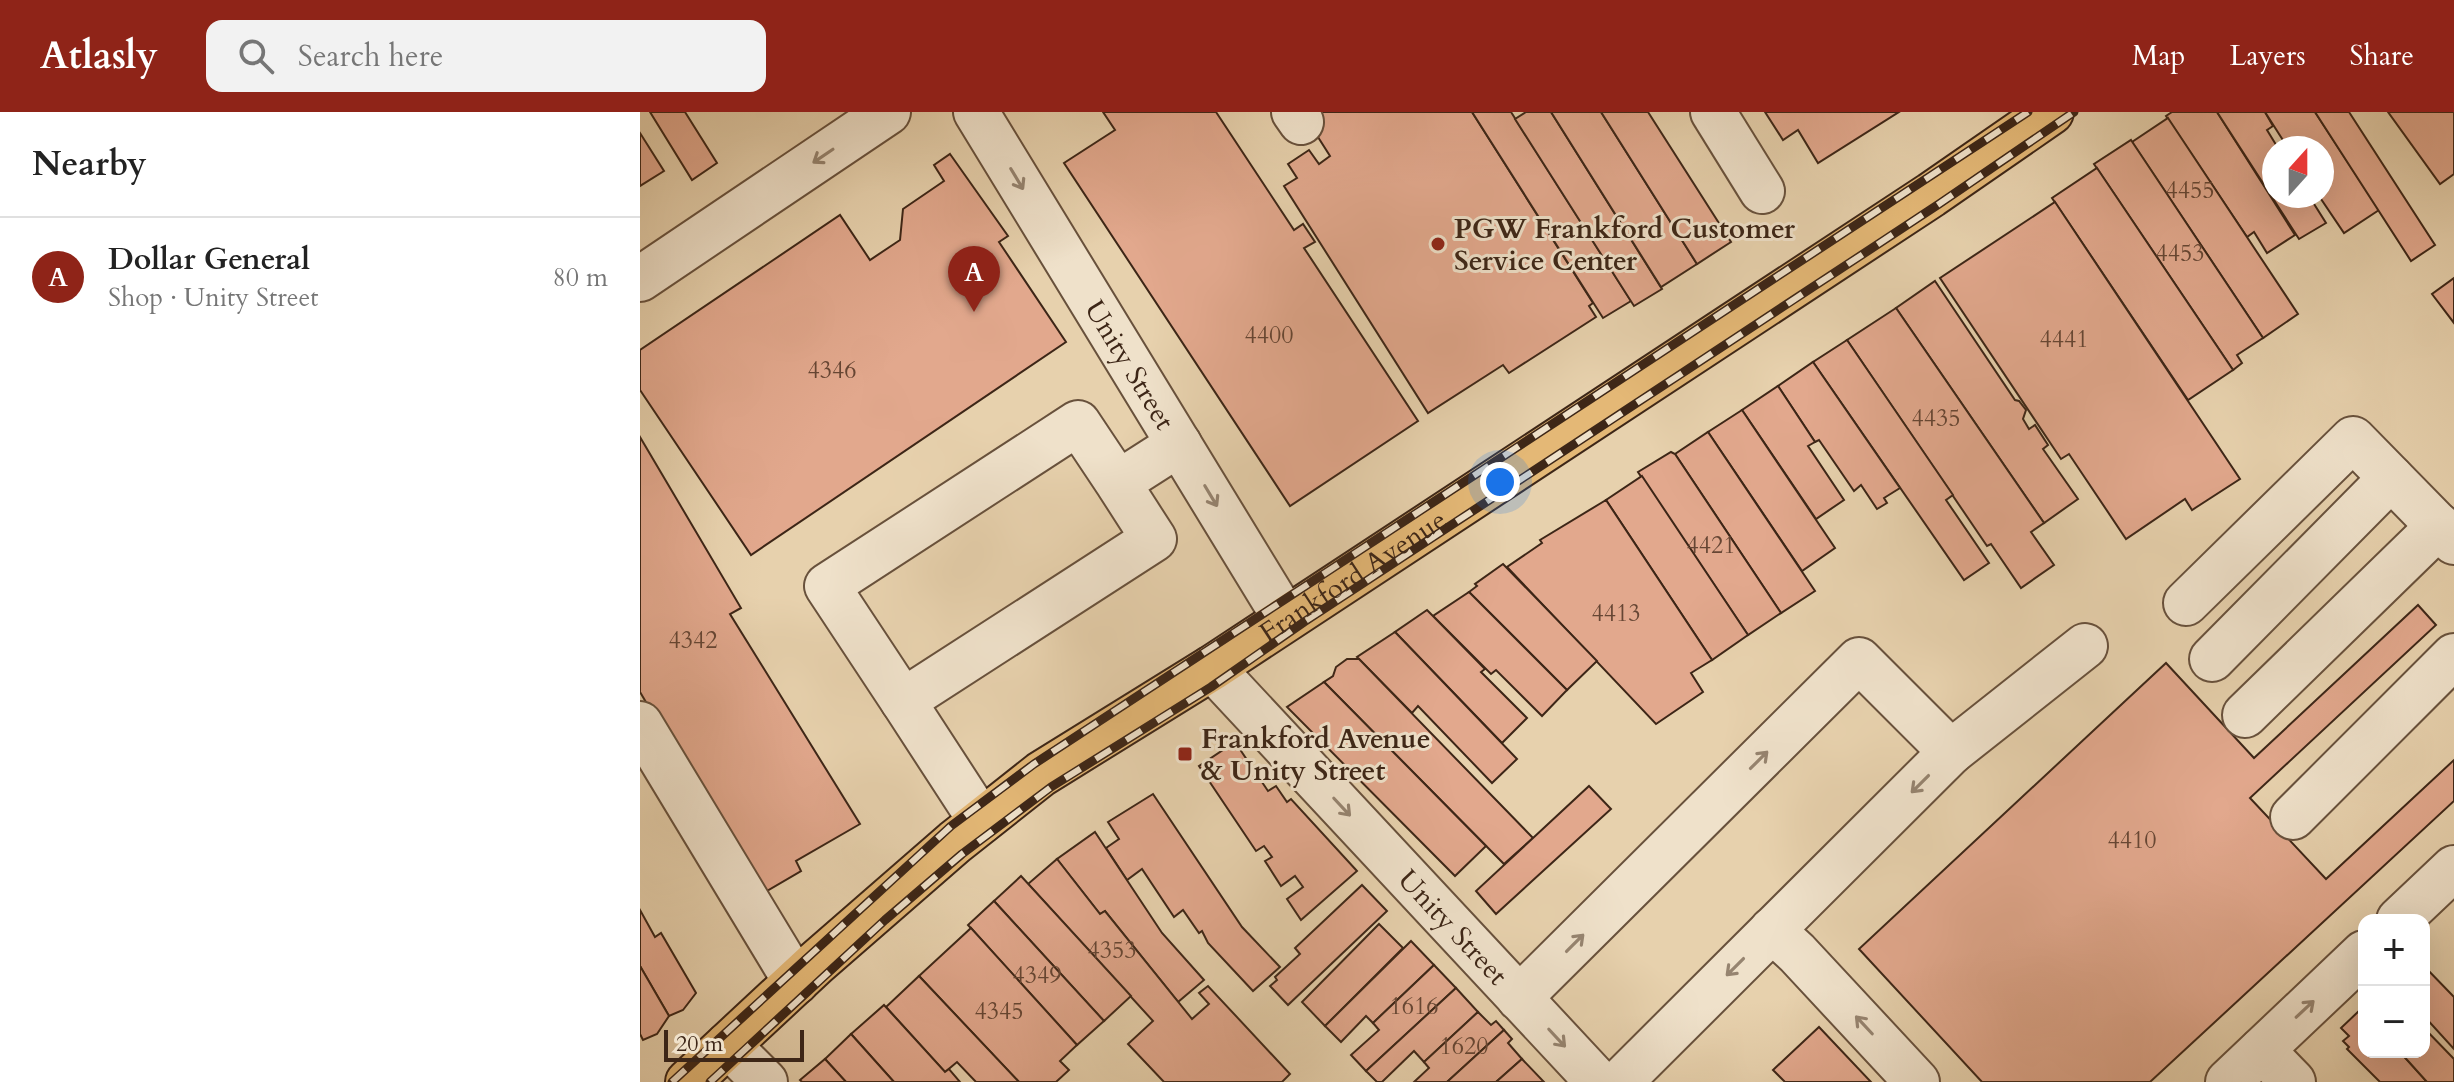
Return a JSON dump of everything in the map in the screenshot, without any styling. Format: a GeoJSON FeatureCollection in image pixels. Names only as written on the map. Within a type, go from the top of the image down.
{"type":"FeatureCollection","features":[{"type":"Feature","properties":{"kind":"main road","name":"Frankford Avenue"},"geometry":{"type":"LineString","coordinates":[[688,1082],[796,982],[981,821],[1041,774],[1212,668],[1931,195],[2051,112]]}},
{"type":"Feature","properties":{"kind":"street"},"geometry":{"type":"LineString","coordinates":[[640,279],[888,112]]}},
{"type":"Feature","properties":{"kind":"street","name":"Unity Street"},"geometry":{"type":"LineString","coordinates":[[976,112],[1285,618]]}},
{"type":"Feature","properties":{"kind":"street"},"geometry":{"type":"LineString","coordinates":[[1713,112],[1762,191]]}},
{"type":"Feature","properties":{"kind":"street"},"geometry":{"type":"LineString","coordinates":[[903,701],[1154,539],[1078,423],[827,586],[981,821]]}},
{"type":"Feature","properties":{"kind":"street"},"geometry":{"type":"LineString","coordinates":[[2186,603],[2353,439],[2446,534],[2245,715]]}},
{"type":"Feature","properties":{"kind":"street"},"geometry":{"type":"LineString","coordinates":[[1118,483],[1179,444]]}},
{"type":"Feature","properties":{"kind":"street"},"geometry":{"type":"LineString","coordinates":[[2212,659],[2391,478]]}},
{"type":"Feature","properties":{"kind":"street"},"geometry":{"type":"LineString","coordinates":[[1620,1082],[1951,752],[2085,646]]}},
{"type":"Feature","properties":{"kind":"street"},"geometry":{"type":"LineString","coordinates":[[2293,817],[2454,656]]}},
{"type":"Feature","properties":{"kind":"street"},"geometry":{"type":"LineString","coordinates":[[1519,998],[1859,660],[1951,752]]}},
{"type":"Feature","properties":{"kind":"street","name":"Unity Street"},"geometry":{"type":"LineString","coordinates":[[1212,668],[1598,1082]]}},
{"type":"Feature","properties":{"kind":"street"},"geometry":{"type":"LineString","coordinates":[[640,724],[796,982]]}},
{"type":"Feature","properties":{"kind":"street"},"geometry":{"type":"LineString","coordinates":[[2405,914],[2454,868]]}},
{"type":"Feature","properties":{"kind":"street"},"geometry":{"type":"LineString","coordinates":[[1772,930],[1917,1082]]}},
{"type":"Feature","properties":{"kind":"street"},"geometry":{"type":"LineString","coordinates":[[2228,1082],[2358,959]]}},
{"type":"Feature","properties":{"kind":"street"},"geometry":{"type":"LineString","coordinates":[[728,1045],[765,1082]]}},
{"type":"Feature","properties":{"kind":"street"},"geometry":{"type":"LineString","coordinates":[[2262,1050],[2293,1082]]}},
{"type":"Feature","properties":{"kind":"building"},"geometry":{"type":"Polygon","coordinates":[[[650,112],[685,112],[717,163],[692,180],[650,112]]]}},
{"type":"Feature","properties":{"kind":"building"},"geometry":{"type":"Polygon","coordinates":[[[1103,112],[1216,112],[1294,230],[1303,224],[1315,242],[1304,248],[1418,421],[1290,506],[1064,163],[1115,130],[1103,112]]]}},
{"type":"Feature","properties":{"kind":"building","name":"PGW Frankford Customer Service Center"},"geometry":{"type":"Polygon","coordinates":[[[1312,112],[1472,112],[1593,303],[1589,306],[1596,317],[1509,373],[1503,365],[1428,413],[1284,186],[1297,178],[1288,164],[1309,150],[1319,164],[1330,156],[1311,126],[1312,112]]]}},
{"type":"Feature","properties":{"kind":"building"},"geometry":{"type":"Polygon","coordinates":[[[1472,112],[1511,112],[1631,301],[1603,318],[1472,112]]]}},
{"type":"Feature","properties":{"kind":"building"},"geometry":{"type":"Polygon","coordinates":[[[1526,112],[1551,112],[1662,289],[1634,306],[1515,119],[1526,112]]]}},
{"type":"Feature","properties":{"kind":"building"},"geometry":{"type":"Polygon","coordinates":[[[1551,112],[1601,112],[1697,264],[1661,287],[1551,112]]]}},
{"type":"Feature","properties":{"kind":"building"},"geometry":{"type":"Polygon","coordinates":[[[1601,112],[1648,112],[1731,242],[1697,264],[1601,112]]]}},
{"type":"Feature","properties":{"kind":"building"},"geometry":{"type":"Polygon","coordinates":[[[1765,112],[1899,112],[1818,163],[1798,130],[1783,140],[1765,112]]]}},
{"type":"Feature","properties":{"kind":"building"},"geometry":{"type":"Polygon","coordinates":[[[2172,112],[2217,112],[2262,183],[2262,208],[2278,208],[2295,235],[2267,253],[2254,232],[2247,237],[2166,116],[2172,112]]]}},
{"type":"Feature","properties":{"kind":"building"},"geometry":{"type":"Polygon","coordinates":[[[2217,112],[2265,112],[2273,126],[2267,130],[2271,136],[2262,136],[2262,182],[2217,112]]]}},
{"type":"Feature","properties":{"kind":"building"},"geometry":{"type":"Polygon","coordinates":[[[2265,112],[2315,112],[2331,136],[2280,136],[2265,112]]]}},
{"type":"Feature","properties":{"kind":"building"},"geometry":{"type":"Polygon","coordinates":[[[2315,112],[2349,112],[2435,245],[2411,261],[2334,141],[2334,136],[2330,136],[2315,112]]]}},
{"type":"Feature","properties":{"kind":"building"},"geometry":{"type":"Polygon","coordinates":[[[2388,112],[2454,112],[2454,174],[2440,184],[2388,112]]]}},
{"type":"Feature","properties":{"kind":"building"},"geometry":{"type":"Polygon","coordinates":[[[2168,118],[2298,314],[2263,338],[2132,142],[2168,118]]]}},
{"type":"Feature","properties":{"kind":"building"},"geometry":{"type":"Polygon","coordinates":[[[640,133],[664,171],[640,186],[640,133]]]}},
{"type":"Feature","properties":{"kind":"building"},"geometry":{"type":"Polygon","coordinates":[[[2131,140],[2263,338],[2237,355],[2242,363],[2233,370],[2094,164],[2131,140]]]}},
{"type":"Feature","properties":{"kind":"building"},"geometry":{"type":"Polygon","coordinates":[[[2334,141],[2379,210],[2344,233],[2327,208],[2334,208],[2334,141]]]}},
{"type":"Feature","properties":{"kind":"building"},"geometry":{"type":"Polygon","coordinates":[[[950,154],[1008,236],[999,242],[1066,342],[751,555],[640,390],[640,350],[840,215],[870,260],[900,240],[903,209],[944,181],[934,165],[950,154]]]}},
{"type":"Feature","properties":{"kind":"building"},"geometry":{"type":"Polygon","coordinates":[[[2097,168],[2233,370],[2188,400],[2052,198],[2097,168]]]}},
{"type":"Feature","properties":{"kind":"building"},"geometry":{"type":"Polygon","coordinates":[[[2055,202],[2240,479],[2192,510],[2185,499],[2126,539],[2069,454],[2061,459],[1940,278],[2055,202]]]}},
{"type":"Feature","properties":{"kind":"building"},"geometry":{"type":"Polygon","coordinates":[[[2279,208],[2317,208],[2326,223],[2299,239],[2279,208]]]}},
{"type":"Feature","properties":{"kind":"building"},"geometry":{"type":"Polygon","coordinates":[[[2454,278],[2454,323],[2432,294],[2454,278]]]}},
{"type":"Feature","properties":{"kind":"building"},"geometry":{"type":"Polygon","coordinates":[[[1935,281],[2015,400],[2026,410],[2023,419],[2029,429],[2035,425],[2048,445],[2043,449],[2078,499],[2044,523],[1896,308],[1935,281]]]}},
{"type":"Feature","properties":{"kind":"building"},"geometry":{"type":"Polygon","coordinates":[[[1896,308],[2044,523],[2031,532],[2054,565],[2021,588],[1991,544],[1987,546],[1847,340],[1896,308]]]}},
{"type":"Feature","properties":{"kind":"building"},"geometry":{"type":"Polygon","coordinates":[[[1847,340],[1953,495],[1946,500],[1989,563],[1964,580],[1813,362],[1847,340]]]}},
{"type":"Feature","properties":{"kind":"building"},"geometry":{"type":"Polygon","coordinates":[[[1813,362],[1900,488],[1884,498],[1887,503],[1877,509],[1861,485],[1854,491],[1819,440],[1815,442],[1778,386],[1813,362]]]}},
{"type":"Feature","properties":{"kind":"building"},"geometry":{"type":"Polygon","coordinates":[[[1778,386],[1815,442],[1808,446],[1844,500],[1816,519],[1742,410],[1778,386]]]}},
{"type":"Feature","properties":{"kind":"building"},"geometry":{"type":"Polygon","coordinates":[[[1742,410],[1835,548],[1802,571],[1708,432],[1742,410]]]}},
{"type":"Feature","properties":{"kind":"building"},"geometry":{"type":"Polygon","coordinates":[[[1708,432],[1815,591],[1781,613],[1675,454],[1708,432]]]}},
{"type":"Feature","properties":{"kind":"building"},"geometry":{"type":"Polygon","coordinates":[[[640,437],[741,608],[730,614],[860,824],[796,861],[801,871],[760,895],[640,692],[640,437]]]}},
{"type":"Feature","properties":{"kind":"building"},"geometry":{"type":"Polygon","coordinates":[[[1671,452],[1781,613],[1748,635],[1638,472],[1671,452]]]}},
{"type":"Feature","properties":{"kind":"building"},"geometry":{"type":"Polygon","coordinates":[[[1642,476],[1748,635],[1712,660],[1606,500],[1642,476]]]}},
{"type":"Feature","properties":{"kind":"building"},"geometry":{"type":"Polygon","coordinates":[[[1606,500],[1712,660],[1691,673],[1703,692],[1656,724],[1507,567],[1542,543],[1540,540],[1606,500]]]}},
{"type":"Feature","properties":{"kind":"building"},"geometry":{"type":"Polygon","coordinates":[[[1503,564],[1597,661],[1567,690],[1469,592],[1503,564]]]}},
{"type":"Feature","properties":{"kind":"building"},"geometry":{"type":"Polygon","coordinates":[[[1469,592],[1567,690],[1542,716],[1496,670],[1491,674],[1433,616],[1469,592]]]}},
{"type":"Feature","properties":{"kind":"building"},"geometry":{"type":"Polygon","coordinates":[[[2418,605],[2436,625],[2250,798],[2326,879],[2454,760],[2454,801],[2150,1082],[1982,1082],[1859,949],[2166,663],[2254,758],[2418,605]]]}},
{"type":"Feature","properties":{"kind":"building"},"geometry":{"type":"Polygon","coordinates":[[[1427,610],[1485,669],[1481,672],[1527,718],[1502,743],[1395,632],[1427,610]]]}},
{"type":"Feature","properties":{"kind":"building"},"geometry":{"type":"Polygon","coordinates":[[[1395,632],[1517,759],[1492,783],[1418,706],[1412,713],[1357,657],[1395,632]]]}},
{"type":"Feature","properties":{"kind":"building"},"geometry":{"type":"Polygon","coordinates":[[[1347,659],[1359,659],[1533,838],[1504,864],[1324,682],[1347,659]]]}},
{"type":"Feature","properties":{"kind":"building"},"geometry":{"type":"Polygon","coordinates":[[[1324,682],[1486,846],[1455,876],[1287,707],[1324,682]]]}},
{"type":"Feature","properties":{"kind":"building"},"geometry":{"type":"Polygon","coordinates":[[[1235,742],[1268,791],[1276,786],[1287,802],[1291,799],[1357,871],[1301,920],[1287,899],[1303,887],[1295,876],[1281,886],[1265,861],[1272,857],[1264,846],[1256,851],[1199,766],[1235,742]]]}},
{"type":"Feature","properties":{"kind":"building"},"geometry":{"type":"Polygon","coordinates":[[[1589,786],[1611,809],[1496,914],[1476,891],[1589,786]]]}},
{"type":"Feature","properties":{"kind":"building"},"geometry":{"type":"Polygon","coordinates":[[[1153,794],[1242,927],[1280,967],[1253,991],[1208,943],[1202,931],[1199,933],[1183,910],[1174,917],[1142,869],[1127,880],[1106,848],[1119,839],[1108,822],[1153,794]]]}},
{"type":"Feature","properties":{"kind":"building"},"geometry":{"type":"Polygon","coordinates":[[[1095,832],[1162,933],[1204,980],[1178,1002],[1105,911],[1100,914],[1057,859],[1095,832]]]}},
{"type":"Feature","properties":{"kind":"building"},"geometry":{"type":"Polygon","coordinates":[[[1057,859],[1100,914],[1105,911],[1192,1019],[1209,1004],[1199,993],[1208,986],[1290,1074],[1282,1082],[1164,1082],[1128,1044],[1153,1021],[1028,884],[1057,859]]]}},
{"type":"Feature","properties":{"kind":"building"},"geometry":{"type":"Polygon","coordinates":[[[1021,876],[1131,996],[1104,1021],[994,901],[1021,876]]]}},
{"type":"Feature","properties":{"kind":"building"},"geometry":{"type":"Polygon","coordinates":[[[1362,885],[1387,911],[1288,1005],[1270,986],[1277,980],[1275,977],[1300,954],[1295,948],[1362,885]]]}},
{"type":"Feature","properties":{"kind":"building"},"geometry":{"type":"Polygon","coordinates":[[[994,901],[1104,1021],[1077,1045],[968,925],[994,901]]]}},
{"type":"Feature","properties":{"kind":"building"},"geometry":{"type":"Polygon","coordinates":[[[640,910],[655,937],[661,933],[696,993],[683,1010],[669,1016],[640,966],[640,910]]]}},
{"type":"Feature","properties":{"kind":"building"},"geometry":{"type":"Polygon","coordinates":[[[1379,924],[1403,948],[1325,1026],[1302,1002],[1379,924]]]}},
{"type":"Feature","properties":{"kind":"building"},"geometry":{"type":"Polygon","coordinates":[[[971,928],[1077,1045],[1060,1061],[1069,1070],[1056,1082],[1019,1082],[919,976],[971,928]]]}},
{"type":"Feature","properties":{"kind":"building"},"geometry":{"type":"Polygon","coordinates":[[[1411,941],[1434,965],[1373,1023],[1366,1016],[1341,1042],[1325,1026],[1411,941]]]}},
{"type":"Feature","properties":{"kind":"building"},"geometry":{"type":"Polygon","coordinates":[[[1434,965],[1456,988],[1366,1071],[1351,1055],[1379,1030],[1373,1023],[1434,965]]]}},
{"type":"Feature","properties":{"kind":"building"},"geometry":{"type":"Polygon","coordinates":[[[640,966],[669,1016],[657,1034],[643,1040],[640,1034],[640,966]]]}},
{"type":"Feature","properties":{"kind":"building"},"geometry":{"type":"Polygon","coordinates":[[[2430,972],[2454,997],[2454,1049],[2430,1023],[2430,972]]]}},
{"type":"Feature","properties":{"kind":"building"},"geometry":{"type":"Polygon","coordinates":[[[919,976],[1019,1082],[976,1082],[957,1062],[945,1072],[886,1007],[919,976]]]}},
{"type":"Feature","properties":{"kind":"building"},"geometry":{"type":"Polygon","coordinates":[[[1456,988],[1478,1012],[1424,1062],[1414,1051],[1382,1082],[1377,1082],[1366,1071],[1456,988]]]}},
{"type":"Feature","properties":{"kind":"building"},"geometry":{"type":"Polygon","coordinates":[[[884,1005],[945,1072],[949,1069],[960,1082],[894,1082],[851,1034],[884,1005]]]}},
{"type":"Feature","properties":{"kind":"building"},"geometry":{"type":"Polygon","coordinates":[[[1478,1012],[1491,1025],[1496,1021],[1504,1030],[1447,1082],[1414,1082],[1429,1068],[1424,1062],[1478,1012]]]}},
{"type":"Feature","properties":{"kind":"building"},"geometry":{"type":"Polygon","coordinates":[[[2358,1012],[2358,1058],[2405,1058],[2427,1082],[2380,1082],[2347,1049],[2349,1047],[2343,1041],[2349,1036],[2341,1028],[2358,1012]]]}},
{"type":"Feature","properties":{"kind":"building"},"geometry":{"type":"Polygon","coordinates":[[[1819,1027],[1871,1082],[1785,1082],[1773,1070],[1819,1027]]]}},
{"type":"Feature","properties":{"kind":"building"},"geometry":{"type":"Polygon","coordinates":[[[1504,1030],[1512,1039],[1508,1043],[1522,1059],[1496,1082],[1447,1082],[1504,1030]]]}},
{"type":"Feature","properties":{"kind":"building"},"geometry":{"type":"Polygon","coordinates":[[[851,1034],[894,1082],[846,1082],[825,1059],[851,1034]]]}},
{"type":"Feature","properties":{"kind":"building"},"geometry":{"type":"Polygon","coordinates":[[[2430,1034],[2454,1059],[2454,1082],[2427,1082],[2405,1058],[2430,1058],[2430,1034]]]}},
{"type":"Feature","properties":{"kind":"building"},"geometry":{"type":"Polygon","coordinates":[[[825,1059],[846,1082],[800,1080],[825,1059]]]}},
{"type":"Feature","properties":{"kind":"building"},"geometry":{"type":"Polygon","coordinates":[[[1522,1059],[1544,1082],[1496,1082],[1522,1059]]]}},
{"type":"Feature","properties":{"kind":"railway"},"geometry":{"type":"LineString","coordinates":[[672,1082],[951,826],[1034,764],[2028,112]]}},
{"type":"Feature","properties":{"kind":"railway"},"geometry":{"type":"LineString","coordinates":[[710,1082],[885,920],[962,854],[1051,787],[1211,687],[1304,622],[2074,112]]}},
{"type":"Feature","properties":{"kind":"place","name":"PGW Frankford Customer Service Center"},"geometry":{"type":"Point","coordinates":[1438,244]}},
{"type":"Feature","properties":{"kind":"place","name":"Dollar General"},"geometry":{"type":"Point","coordinates":[974,312]}},
{"type":"Feature","properties":{"kind":"place","name":"Frankford Avenue & Unity Street"},"geometry":{"type":"Point","coordinates":[1185,754]}}]}
